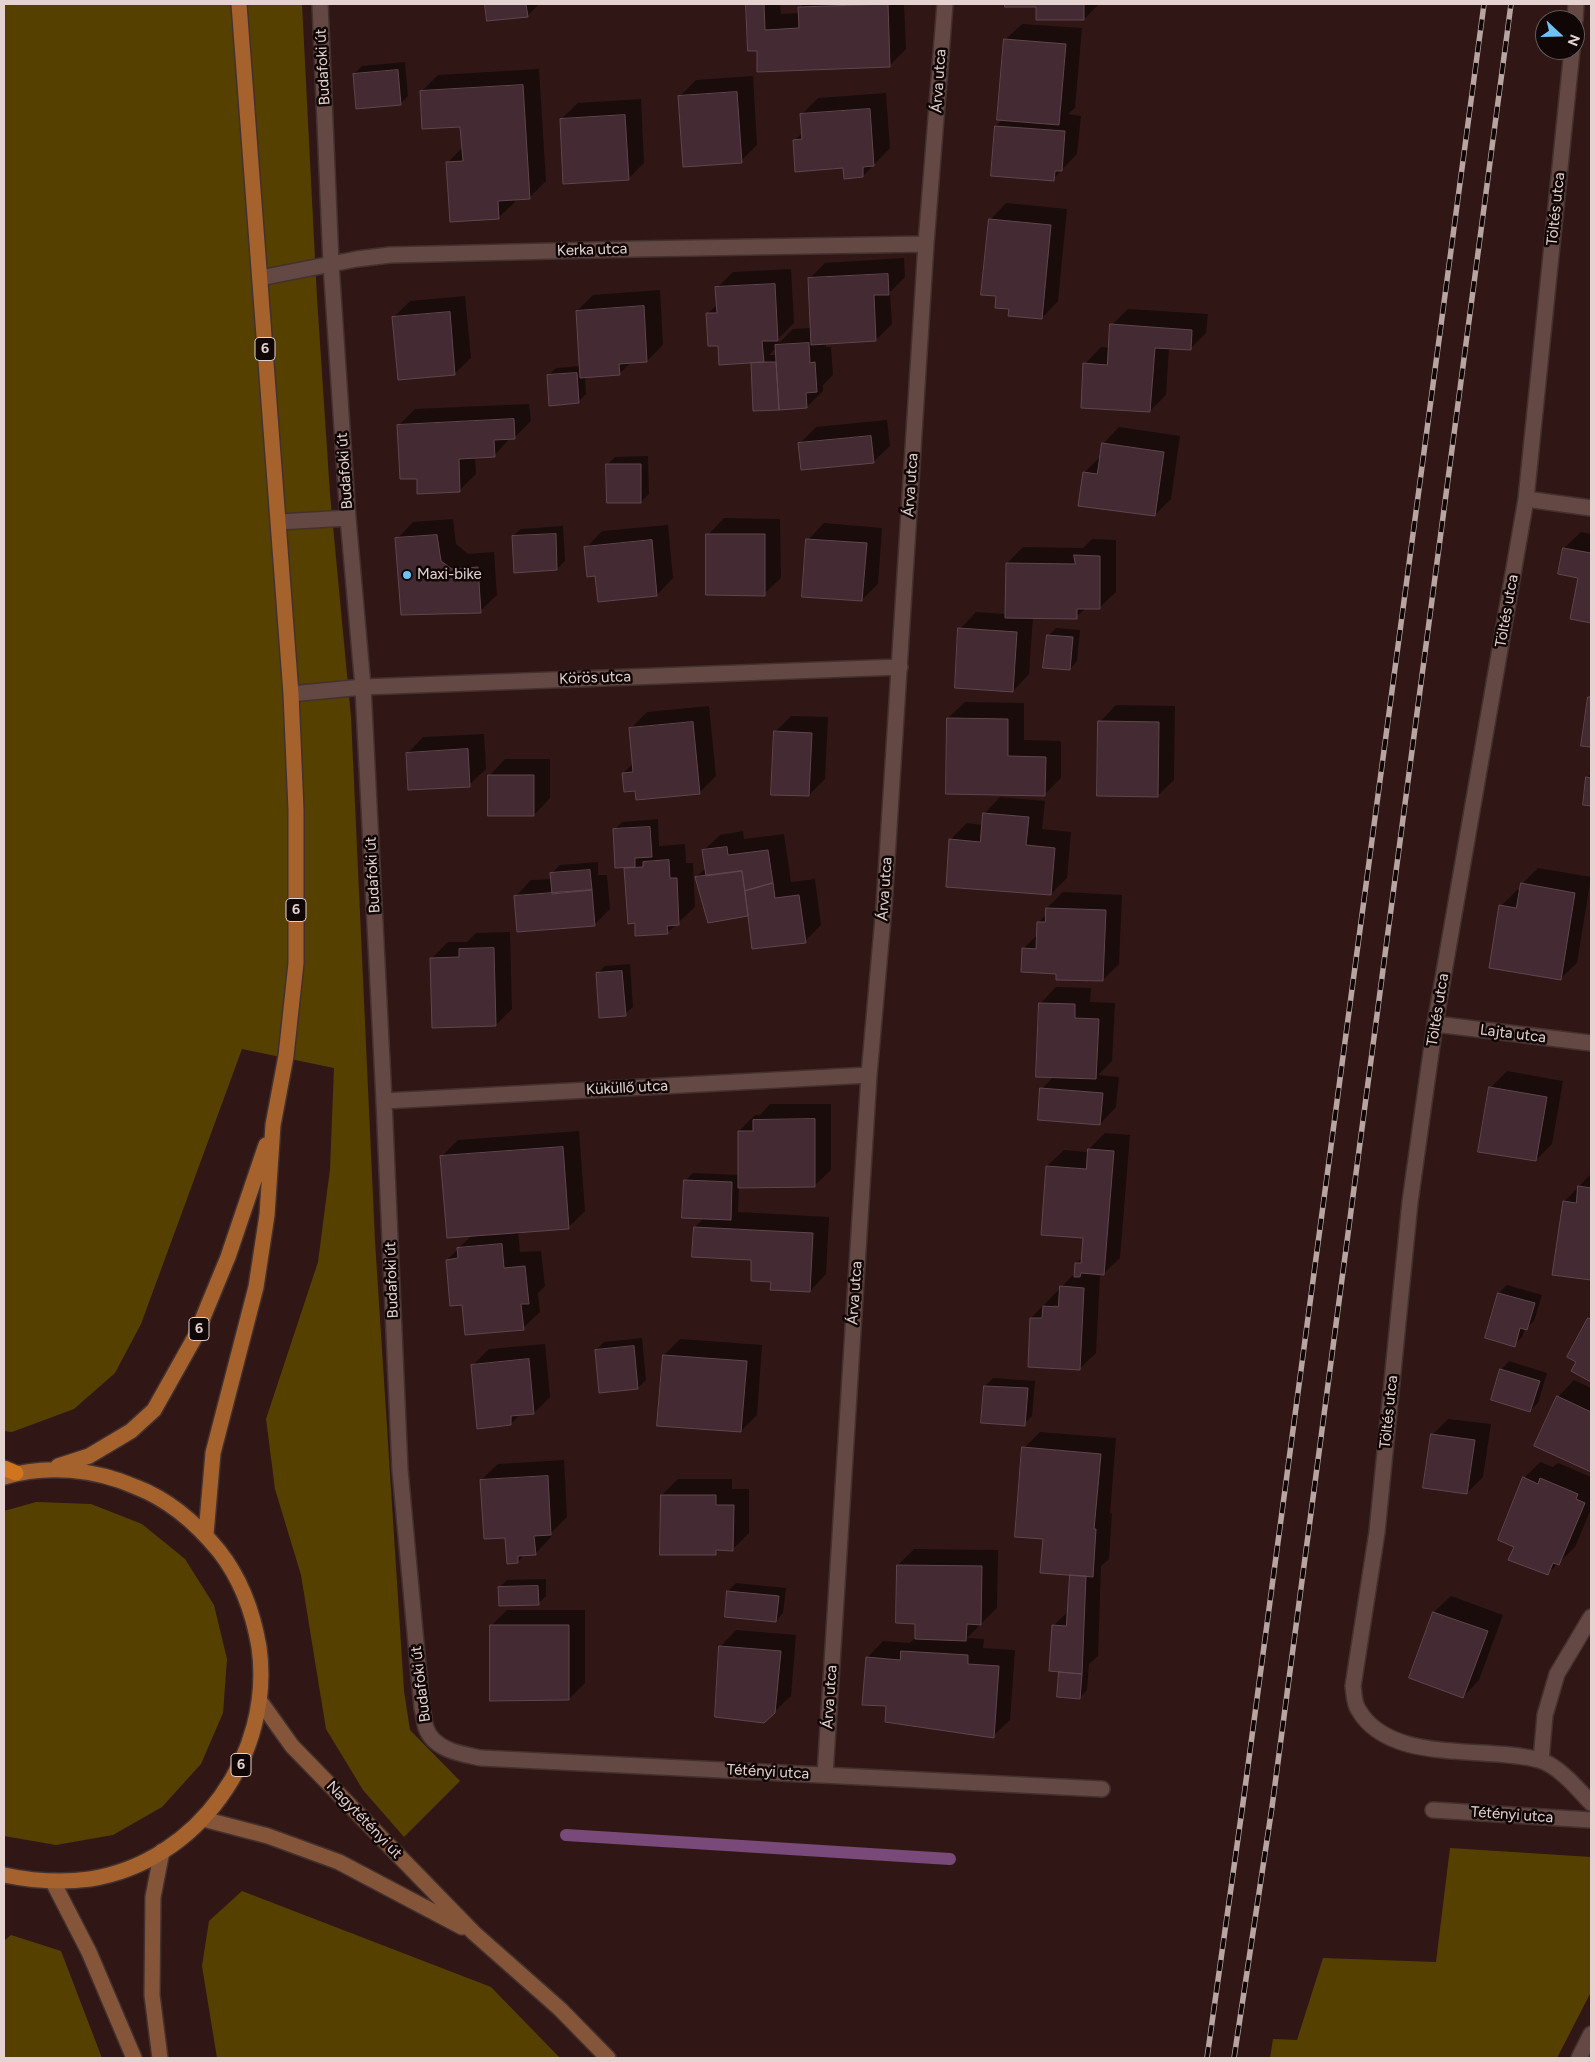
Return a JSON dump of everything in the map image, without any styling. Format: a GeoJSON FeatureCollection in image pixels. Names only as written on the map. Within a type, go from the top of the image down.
{"type":"FeatureCollection","features":[{"type":"Feature","properties":{"kind":"main road","name":"6"},"geometry":{"type":"LineString","coordinates":[[206,1534],[213,1453],[256,1287],[267,1215],[273,1125],[286,1056],[296,963],[296,810],[291,694],[239,4]]}},
{"type":"Feature","properties":{"kind":"main road","name":"6"},"geometry":{"type":"LineString","coordinates":[[47,1469],[90,1456],[131,1432],[154,1410],[199,1328],[228,1257],[273,1125]]}},
{"type":"Feature","properties":{"kind":"main road","name":"6"},"geometry":{"type":"LineString","coordinates":[[4,1875],[52,1882],[91,1879],[128,1869],[162,1851],[203,1820],[224,1794],[241,1765],[254,1733],[260,1701],[261,1664],[256,1628],[245,1594],[228,1563],[206,1534],[180,1510],[150,1492],[116,1478],[82,1471],[47,1469],[8,1473]]}},
{"type":"Feature","properties":{"kind":"main road","name":"Nagytétényi út"},"geometry":{"type":"LineString","coordinates":[[260,1701],[292,1746],[474,1933],[560,2010],[608,2058]]}},
{"type":"Feature","properties":{"kind":"main road","name":"Nagytétényi út"},"geometry":{"type":"LineString","coordinates":[[203,1820],[268,1836],[339,1862],[474,1933]]}},
{"type":"Feature","properties":{"kind":"main road"},"geometry":{"type":"LineString","coordinates":[[160,2058],[152,1995],[153,1897],[162,1851]]}},
{"type":"Feature","properties":{"kind":"main road"},"geometry":{"type":"LineString","coordinates":[[52,1882],[89,1952],[134,2058]]}},
{"type":"Feature","properties":{"kind":"street","name":"Budafoki út"},"geometry":{"type":"LineString","coordinates":[[320,4],[331,264],[348,518],[363,687],[400,1470],[422,1708],[426,1730],[437,1743]]}},
{"type":"Feature","properties":{"kind":"street","name":"Árva utca"},"geometry":{"type":"LineString","coordinates":[[825,1775],[869,1075],[884,906],[926,244],[945,4]]}},
{"type":"Feature","properties":{"kind":"street","name":"Töltés utca"},"geometry":{"type":"LineString","coordinates":[[1571,60],[1526,499],[1435,1024],[1410,1202],[1378,1532],[1353,1686],[1357,1708],[1378,1732],[1415,1747],[1489,1752],[1540,1760],[1569,1779],[1591,1804]]}},
{"type":"Feature","properties":{"kind":"street","name":"Kerka utca"},"geometry":{"type":"LineString","coordinates":[[260,278],[331,264],[390,256],[926,244]]}},
{"type":"Feature","properties":{"kind":"street"},"geometry":{"type":"LineString","coordinates":[[1526,499],[1591,508]]}},
{"type":"Feature","properties":{"kind":"street"},"geometry":{"type":"LineString","coordinates":[[279,522],[348,518]]}},
{"type":"Feature","properties":{"kind":"street","name":"Körös utca"},"geometry":{"type":"LineString","coordinates":[[291,694],[363,687],[900,667]]}},
{"type":"Feature","properties":{"kind":"street","name":"Lajta utca"},"geometry":{"type":"LineString","coordinates":[[1435,1024],[1591,1043]]}},
{"type":"Feature","properties":{"kind":"street","name":"Küküllő utca"},"geometry":{"type":"LineString","coordinates":[[384,1101],[869,1075]]}},
{"type":"Feature","properties":{"kind":"street"},"geometry":{"type":"LineString","coordinates":[[1540,1760],[1545,1715],[1557,1674],[1591,1617]]}},
{"type":"Feature","properties":{"kind":"street","name":"Tétényi utca"},"geometry":{"type":"LineString","coordinates":[[437,1743],[453,1752],[481,1758],[1102,1789]]}},
{"type":"Feature","properties":{"kind":"street","name":"Tétényi utca"},"geometry":{"type":"LineString","coordinates":[[1433,1810],[1591,1820]]}},
{"type":"Feature","properties":{"kind":"street"},"geometry":{"type":"LineString","coordinates":[[1579,2058],[1591,2034]]}},
{"type":"Feature","properties":{"kind":"shaded area"},"geometry":{"type":"Polygon","coordinates":[[[4,4],[302,4],[317,298],[330,494],[351,717],[375,1241],[404,1691],[410,1730],[460,1781],[404,1837],[363,1790],[326,1729],[301,1575],[275,1489],[266,1419],[318,1262],[330,1169],[334,1068],[242,1049],[141,1324],[115,1373],[74,1409],[12,1432],[4,1431],[4,4]]]}},
{"type":"Feature","properties":{"kind":"shaded area"},"geometry":{"type":"Polygon","coordinates":[[[36,1502],[91,1504],[142,1524],[185,1559],[214,1605],[227,1659],[223,1713],[201,1764],[162,1807],[113,1835],[56,1845],[4,1836],[4,1511],[36,1502]]]}},
{"type":"Feature","properties":{"kind":"shaded area"},"geometry":{"type":"Polygon","coordinates":[[[1450,1848],[1591,1857],[1591,1992],[1557,2058],[1270,2058],[1273,2039],[1297,2040],[1323,1958],[1436,1962],[1450,1848]]]}},
{"type":"Feature","properties":{"kind":"shaded area"},"geometry":{"type":"Polygon","coordinates":[[[242,1891],[491,1987],[560,2058],[217,2058],[202,1966],[209,1921],[242,1891]]]}},
{"type":"Feature","properties":{"kind":"shaded area"},"geometry":{"type":"Polygon","coordinates":[[[11,1935],[61,1951],[102,2058],[4,2058],[4,1941],[11,1935]]]}},
{"type":"Feature","properties":{"kind":"building"},"geometry":{"type":"Polygon","coordinates":[[[485,4],[526,4],[528,17],[487,21],[485,4]]]}},
{"type":"Feature","properties":{"kind":"building"},"geometry":{"type":"Polygon","coordinates":[[[746,4],[764,4],[765,30],[799,28],[798,7],[888,4],[890,67],[757,72],[757,51],[748,51],[746,4]]]}},
{"type":"Feature","properties":{"kind":"building"},"geometry":{"type":"Polygon","coordinates":[[[1005,4],[1084,4],[1084,20],[1036,20],[1036,7],[1005,7],[1005,4]]]}},
{"type":"Feature","properties":{"kind":"building"},"geometry":{"type":"Polygon","coordinates":[[[1004,39],[1066,44],[1059,125],[997,120],[1004,39]]]}},
{"type":"Feature","properties":{"kind":"building"},"geometry":{"type":"Polygon","coordinates":[[[398,70],[401,105],[356,109],[353,74],[398,70]]]}},
{"type":"Feature","properties":{"kind":"building"},"geometry":{"type":"Polygon","coordinates":[[[523,85],[530,199],[498,201],[499,219],[450,222],[446,162],[463,161],[460,127],[422,129],[420,91],[523,85]]]}},
{"type":"Feature","properties":{"kind":"building"},"geometry":{"type":"Polygon","coordinates":[[[737,92],[742,163],[683,167],[678,96],[737,92]]]}},
{"type":"Feature","properties":{"kind":"building"},"geometry":{"type":"Polygon","coordinates":[[[870,109],[874,166],[863,167],[863,177],[844,179],[843,168],[795,172],[793,140],[802,139],[800,114],[870,109]]]}},
{"type":"Feature","properties":{"kind":"building"},"geometry":{"type":"Polygon","coordinates":[[[625,115],[629,180],[563,184],[560,119],[625,115]]]}},
{"type":"Feature","properties":{"kind":"building"},"geometry":{"type":"Polygon","coordinates":[[[995,126],[1065,131],[1062,171],[1055,171],[1054,181],[991,176],[995,126]]]}},
{"type":"Feature","properties":{"kind":"building"},"geometry":{"type":"Polygon","coordinates":[[[989,219],[1051,225],[1042,319],[1008,316],[1009,309],[995,308],[996,296],[981,295],[989,219]]]}},
{"type":"Feature","properties":{"kind":"building"},"geometry":{"type":"Polygon","coordinates":[[[888,274],[889,295],[874,295],[876,341],[811,345],[808,278],[888,274]]]}},
{"type":"Feature","properties":{"kind":"building"},"geometry":{"type":"Polygon","coordinates":[[[775,284],[778,341],[762,341],[764,362],[719,365],[718,346],[708,346],[706,313],[717,313],[715,287],[775,284]]]}},
{"type":"Feature","properties":{"kind":"building"},"geometry":{"type":"Polygon","coordinates":[[[644,306],[647,362],[619,364],[620,375],[580,378],[576,311],[644,306]]]}},
{"type":"Feature","properties":{"kind":"building"},"geometry":{"type":"Polygon","coordinates":[[[450,312],[455,375],[398,380],[392,317],[450,312]]]}},
{"type":"Feature","properties":{"kind":"building"},"geometry":{"type":"Polygon","coordinates":[[[1110,324],[1192,330],[1191,350],[1155,348],[1150,412],[1081,408],[1083,363],[1107,365],[1110,324]]]}},
{"type":"Feature","properties":{"kind":"building"},"geometry":{"type":"Polygon","coordinates":[[[809,343],[810,363],[815,362],[817,392],[806,393],[807,408],[779,410],[775,345],[809,343]]]}},
{"type":"Feature","properties":{"kind":"building"},"geometry":{"type":"Polygon","coordinates":[[[776,362],[779,410],[753,411],[751,363],[776,362]]]}},
{"type":"Feature","properties":{"kind":"building"},"geometry":{"type":"Polygon","coordinates":[[[577,373],[579,403],[549,406],[547,375],[577,373]]]}},
{"type":"Feature","properties":{"kind":"building"},"geometry":{"type":"Polygon","coordinates":[[[514,419],[515,439],[494,440],[495,457],[459,459],[460,492],[417,494],[417,479],[400,479],[397,425],[514,419]]]}},
{"type":"Feature","properties":{"kind":"building"},"geometry":{"type":"Polygon","coordinates":[[[871,436],[874,463],[801,470],[798,443],[871,436]]]}},
{"type":"Feature","properties":{"kind":"building"},"geometry":{"type":"Polygon","coordinates":[[[1102,443],[1164,452],[1155,516],[1078,506],[1083,472],[1097,474],[1102,443]]]}},
{"type":"Feature","properties":{"kind":"building"},"geometry":{"type":"Polygon","coordinates":[[[606,464],[641,464],[641,503],[607,503],[606,464]]]}},
{"type":"Feature","properties":{"kind":"building"},"geometry":{"type":"Polygon","coordinates":[[[556,534],[557,570],[514,573],[512,536],[556,534]]]}},
{"type":"Feature","properties":{"kind":"building"},"geometry":{"type":"Polygon","coordinates":[[[706,534],[765,534],[765,596],[706,595],[706,534]]]}},
{"type":"Feature","properties":{"kind":"building"},"geometry":{"type":"Polygon","coordinates":[[[437,535],[441,561],[452,569],[478,567],[481,613],[401,615],[395,538],[437,535]]]}},
{"type":"Feature","properties":{"kind":"building"},"geometry":{"type":"Polygon","coordinates":[[[806,539],[867,543],[862,601],[802,597],[806,539]]]}},
{"type":"Feature","properties":{"kind":"building"},"geometry":{"type":"Polygon","coordinates":[[[652,540],[657,596],[598,602],[595,576],[587,577],[584,547],[652,540]]]}},
{"type":"Feature","properties":{"kind":"building"},"geometry":{"type":"Polygon","coordinates":[[[1563,548],[1591,553],[1591,623],[1570,619],[1578,578],[1558,574],[1563,548]]]}},
{"type":"Feature","properties":{"kind":"building"},"geometry":{"type":"Polygon","coordinates":[[[1074,555],[1100,556],[1100,609],[1077,609],[1077,619],[1005,618],[1006,563],[1075,564],[1074,555]]]}},
{"type":"Feature","properties":{"kind":"building"},"geometry":{"type":"Polygon","coordinates":[[[958,628],[1017,632],[1013,692],[955,688],[958,628]]]}},
{"type":"Feature","properties":{"kind":"building"},"geometry":{"type":"Polygon","coordinates":[[[1047,635],[1073,637],[1070,670],[1043,668],[1047,635]]]}},
{"type":"Feature","properties":{"kind":"building"},"geometry":{"type":"Polygon","coordinates":[[[1588,697],[1591,697],[1591,747],[1581,746],[1588,697]]]}},
{"type":"Feature","properties":{"kind":"building"},"geometry":{"type":"Polygon","coordinates":[[[947,718],[1008,719],[1008,756],[1046,757],[1045,796],[946,794],[947,718]]]}},
{"type":"Feature","properties":{"kind":"building"},"geometry":{"type":"Polygon","coordinates":[[[1098,721],[1159,722],[1158,797],[1097,796],[1098,721]]]}},
{"type":"Feature","properties":{"kind":"building"},"geometry":{"type":"Polygon","coordinates":[[[693,722],[700,794],[636,800],[635,791],[624,792],[622,773],[633,772],[629,728],[693,722]]]}},
{"type":"Feature","properties":{"kind":"building"},"geometry":{"type":"Polygon","coordinates":[[[774,731],[812,733],[809,796],[771,795],[774,731]]]}},
{"type":"Feature","properties":{"kind":"building"},"geometry":{"type":"Polygon","coordinates":[[[468,749],[470,787],[408,790],[406,753],[468,749]]]}},
{"type":"Feature","properties":{"kind":"building"},"geometry":{"type":"Polygon","coordinates":[[[488,775],[534,775],[534,816],[488,816],[488,775]]]}},
{"type":"Feature","properties":{"kind":"building"},"geometry":{"type":"Polygon","coordinates":[[[1586,777],[1591,778],[1591,806],[1583,805],[1586,777]]]}},
{"type":"Feature","properties":{"kind":"building"},"geometry":{"type":"Polygon","coordinates":[[[983,813],[1029,817],[1026,845],[1055,848],[1051,895],[946,887],[949,839],[980,842],[983,813]]]}},
{"type":"Feature","properties":{"kind":"building"},"geometry":{"type":"Polygon","coordinates":[[[650,827],[652,857],[635,858],[635,867],[615,868],[613,829],[650,827]]]}},
{"type":"Feature","properties":{"kind":"building"},"geometry":{"type":"Polygon","coordinates":[[[727,847],[728,855],[768,850],[773,883],[745,891],[742,871],[706,876],[702,850],[727,847]]]}},
{"type":"Feature","properties":{"kind":"building"},"geometry":{"type":"Polygon","coordinates":[[[669,860],[670,878],[677,878],[679,925],[667,926],[668,934],[635,936],[635,923],[628,924],[624,868],[643,867],[643,862],[669,860]]]}},
{"type":"Feature","properties":{"kind":"building"},"geometry":{"type":"Polygon","coordinates":[[[590,870],[592,890],[552,894],[550,873],[590,870]]]}},
{"type":"Feature","properties":{"kind":"building"},"geometry":{"type":"Polygon","coordinates":[[[742,871],[748,916],[708,923],[695,877],[742,871]]]}},
{"type":"Feature","properties":{"kind":"building"},"geometry":{"type":"Polygon","coordinates":[[[773,883],[775,898],[799,895],[806,943],[752,949],[745,891],[773,883]]]}},
{"type":"Feature","properties":{"kind":"building"},"geometry":{"type":"Polygon","coordinates":[[[1521,883],[1575,893],[1561,980],[1489,968],[1499,905],[1516,908],[1521,883]]]}},
{"type":"Feature","properties":{"kind":"building"},"geometry":{"type":"Polygon","coordinates":[[[592,890],[595,926],[517,932],[514,896],[592,890]]]}},
{"type":"Feature","properties":{"kind":"building"},"geometry":{"type":"Polygon","coordinates":[[[1046,908],[1106,910],[1103,981],[1056,980],[1056,974],[1021,972],[1022,948],[1036,949],[1037,922],[1045,922],[1046,908]]]}},
{"type":"Feature","properties":{"kind":"building"},"geometry":{"type":"Polygon","coordinates":[[[494,948],[496,1026],[432,1028],[430,958],[459,957],[459,949],[494,948]]]}},
{"type":"Feature","properties":{"kind":"building"},"geometry":{"type":"Polygon","coordinates":[[[622,971],[626,1016],[599,1018],[596,973],[622,971]]]}},
{"type":"Feature","properties":{"kind":"building"},"geometry":{"type":"Polygon","coordinates":[[[1039,1003],[1075,1004],[1075,1018],[1099,1019],[1096,1079],[1036,1077],[1039,1003]]]}},
{"type":"Feature","properties":{"kind":"building"},"geometry":{"type":"Polygon","coordinates":[[[1489,1087],[1547,1097],[1536,1161],[1478,1152],[1489,1087]]]}},
{"type":"Feature","properties":{"kind":"building"},"geometry":{"type":"Polygon","coordinates":[[[1040,1088],[1103,1093],[1100,1125],[1038,1120],[1040,1088]]]}},
{"type":"Feature","properties":{"kind":"building"},"geometry":{"type":"Polygon","coordinates":[[[815,1119],[815,1187],[738,1188],[738,1131],[753,1131],[753,1120],[815,1119]]]}},
{"type":"Feature","properties":{"kind":"building"},"geometry":{"type":"Polygon","coordinates":[[[563,1147],[569,1229],[447,1238],[440,1156],[563,1147]]]}},
{"type":"Feature","properties":{"kind":"building"},"geometry":{"type":"Polygon","coordinates":[[[1088,1149],[1114,1151],[1104,1275],[1081,1273],[1080,1277],[1074,1277],[1075,1263],[1081,1263],[1083,1238],[1041,1235],[1046,1166],[1086,1169],[1088,1149]]]}},
{"type":"Feature","properties":{"kind":"building"},"geometry":{"type":"Polygon","coordinates":[[[684,1180],[732,1182],[731,1220],[682,1218],[684,1180]]]}},
{"type":"Feature","properties":{"kind":"building"},"geometry":{"type":"Polygon","coordinates":[[[1578,1186],[1591,1188],[1591,1280],[1552,1275],[1563,1201],[1576,1203],[1578,1186]]]}},
{"type":"Feature","properties":{"kind":"building"},"geometry":{"type":"Polygon","coordinates":[[[694,1227],[813,1233],[810,1292],[770,1290],[771,1282],[751,1281],[751,1260],[692,1257],[694,1227]]]}},
{"type":"Feature","properties":{"kind":"building"},"geometry":{"type":"Polygon","coordinates":[[[502,1244],[504,1268],[525,1266],[529,1304],[521,1304],[524,1330],[465,1335],[462,1305],[450,1306],[446,1260],[458,1258],[457,1248],[502,1244]]]}},
{"type":"Feature","properties":{"kind":"building"},"geometry":{"type":"Polygon","coordinates":[[[1060,1286],[1084,1288],[1080,1370],[1028,1367],[1030,1318],[1042,1318],[1043,1306],[1058,1307],[1060,1286]]]}},
{"type":"Feature","properties":{"kind":"building"},"geometry":{"type":"Polygon","coordinates":[[[1498,1293],[1535,1303],[1527,1330],[1520,1328],[1515,1347],[1485,1338],[1498,1293]]]}},
{"type":"Feature","properties":{"kind":"building"},"geometry":{"type":"Polygon","coordinates":[[[1588,1318],[1591,1319],[1591,1382],[1571,1371],[1576,1362],[1567,1357],[1588,1318]]]}},
{"type":"Feature","properties":{"kind":"building"},"geometry":{"type":"Polygon","coordinates":[[[634,1346],[638,1389],[599,1393],[595,1350],[634,1346]]]}},
{"type":"Feature","properties":{"kind":"building"},"geometry":{"type":"Polygon","coordinates":[[[663,1355],[747,1361],[741,1432],[657,1426],[663,1355]]]}},
{"type":"Feature","properties":{"kind":"building"},"geometry":{"type":"Polygon","coordinates":[[[529,1359],[534,1414],[511,1416],[511,1425],[477,1429],[471,1365],[529,1359]]]}},
{"type":"Feature","properties":{"kind":"building"},"geometry":{"type":"Polygon","coordinates":[[[1500,1369],[1540,1381],[1530,1412],[1491,1400],[1500,1369]]]}},
{"type":"Feature","properties":{"kind":"building"},"geometry":{"type":"Polygon","coordinates":[[[984,1386],[1028,1388],[1025,1426],[981,1423],[984,1386]]]}},
{"type":"Feature","properties":{"kind":"building"},"geometry":{"type":"Polygon","coordinates":[[[1557,1396],[1591,1412],[1591,1472],[1534,1446],[1557,1396]]]}},
{"type":"Feature","properties":{"kind":"building"},"geometry":{"type":"Polygon","coordinates":[[[1431,1434],[1475,1440],[1467,1494],[1423,1488],[1431,1434]]]}},
{"type":"Feature","properties":{"kind":"building"},"geometry":{"type":"Polygon","coordinates":[[[1022,1447],[1101,1454],[1094,1529],[1096,1529],[1093,1577],[1040,1573],[1043,1539],[1015,1537],[1022,1447]]]}},
{"type":"Feature","properties":{"kind":"building"},"geometry":{"type":"Polygon","coordinates":[[[548,1476],[551,1535],[534,1536],[536,1555],[518,1556],[518,1563],[507,1564],[505,1538],[484,1539],[480,1480],[548,1476]]]}},
{"type":"Feature","properties":{"kind":"building"},"geometry":{"type":"Polygon","coordinates":[[[1523,1477],[1538,1484],[1540,1478],[1578,1494],[1576,1499],[1585,1503],[1559,1565],[1553,1563],[1548,1575],[1508,1560],[1514,1547],[1498,1540],[1523,1477]]]}},
{"type":"Feature","properties":{"kind":"building"},"geometry":{"type":"Polygon","coordinates":[[[661,1495],[716,1495],[716,1505],[734,1505],[733,1551],[716,1550],[716,1555],[660,1555],[661,1495]]]}},
{"type":"Feature","properties":{"kind":"building"},"geometry":{"type":"Polygon","coordinates":[[[897,1565],[982,1566],[981,1625],[967,1624],[966,1641],[915,1639],[915,1624],[896,1623],[897,1565]]]}},
{"type":"Feature","properties":{"kind":"building"},"geometry":{"type":"Polygon","coordinates":[[[1070,1575],[1086,1576],[1082,1674],[1049,1671],[1052,1625],[1066,1626],[1070,1575]]]}},
{"type":"Feature","properties":{"kind":"building"},"geometry":{"type":"Polygon","coordinates":[[[538,1586],[539,1605],[499,1606],[498,1587],[538,1586]]]}},
{"type":"Feature","properties":{"kind":"building"},"geometry":{"type":"Polygon","coordinates":[[[727,1591],[779,1596],[776,1622],[725,1617],[727,1591]]]}},
{"type":"Feature","properties":{"kind":"building"},"geometry":{"type":"Polygon","coordinates":[[[1433,1612],[1488,1631],[1463,1698],[1409,1678],[1433,1612]]]}},
{"type":"Feature","properties":{"kind":"building"},"geometry":{"type":"Polygon","coordinates":[[[490,1625],[569,1625],[569,1700],[490,1701],[490,1625]]]}},
{"type":"Feature","properties":{"kind":"building"},"geometry":{"type":"Polygon","coordinates":[[[719,1646],[781,1651],[775,1713],[764,1723],[715,1717],[719,1646]]]}},
{"type":"Feature","properties":{"kind":"building"},"geometry":{"type":"Polygon","coordinates":[[[901,1651],[968,1655],[968,1664],[999,1666],[994,1738],[885,1722],[886,1706],[862,1705],[866,1657],[900,1660],[901,1651]]]}},
{"type":"Feature","properties":{"kind":"building"},"geometry":{"type":"Polygon","coordinates":[[[1059,1672],[1082,1674],[1080,1699],[1057,1697],[1059,1672]]]}},
{"type":"Feature","properties":{"kind":"waterway"},"geometry":{"type":"LineString","coordinates":[[566,1835],[950,1859]]}},
{"type":"Feature","properties":{"kind":"railway"},"geometry":{"type":"LineString","coordinates":[[1207,2058],[1243,1803],[1484,4]]}},
{"type":"Feature","properties":{"kind":"railway"},"geometry":{"type":"LineString","coordinates":[[1234,2058],[1272,1807],[1511,4]]}},
{"type":"Feature","properties":{"kind":"place","name":"Maxi-bike"},"geometry":{"type":"Point","coordinates":[407,575]}}]}
